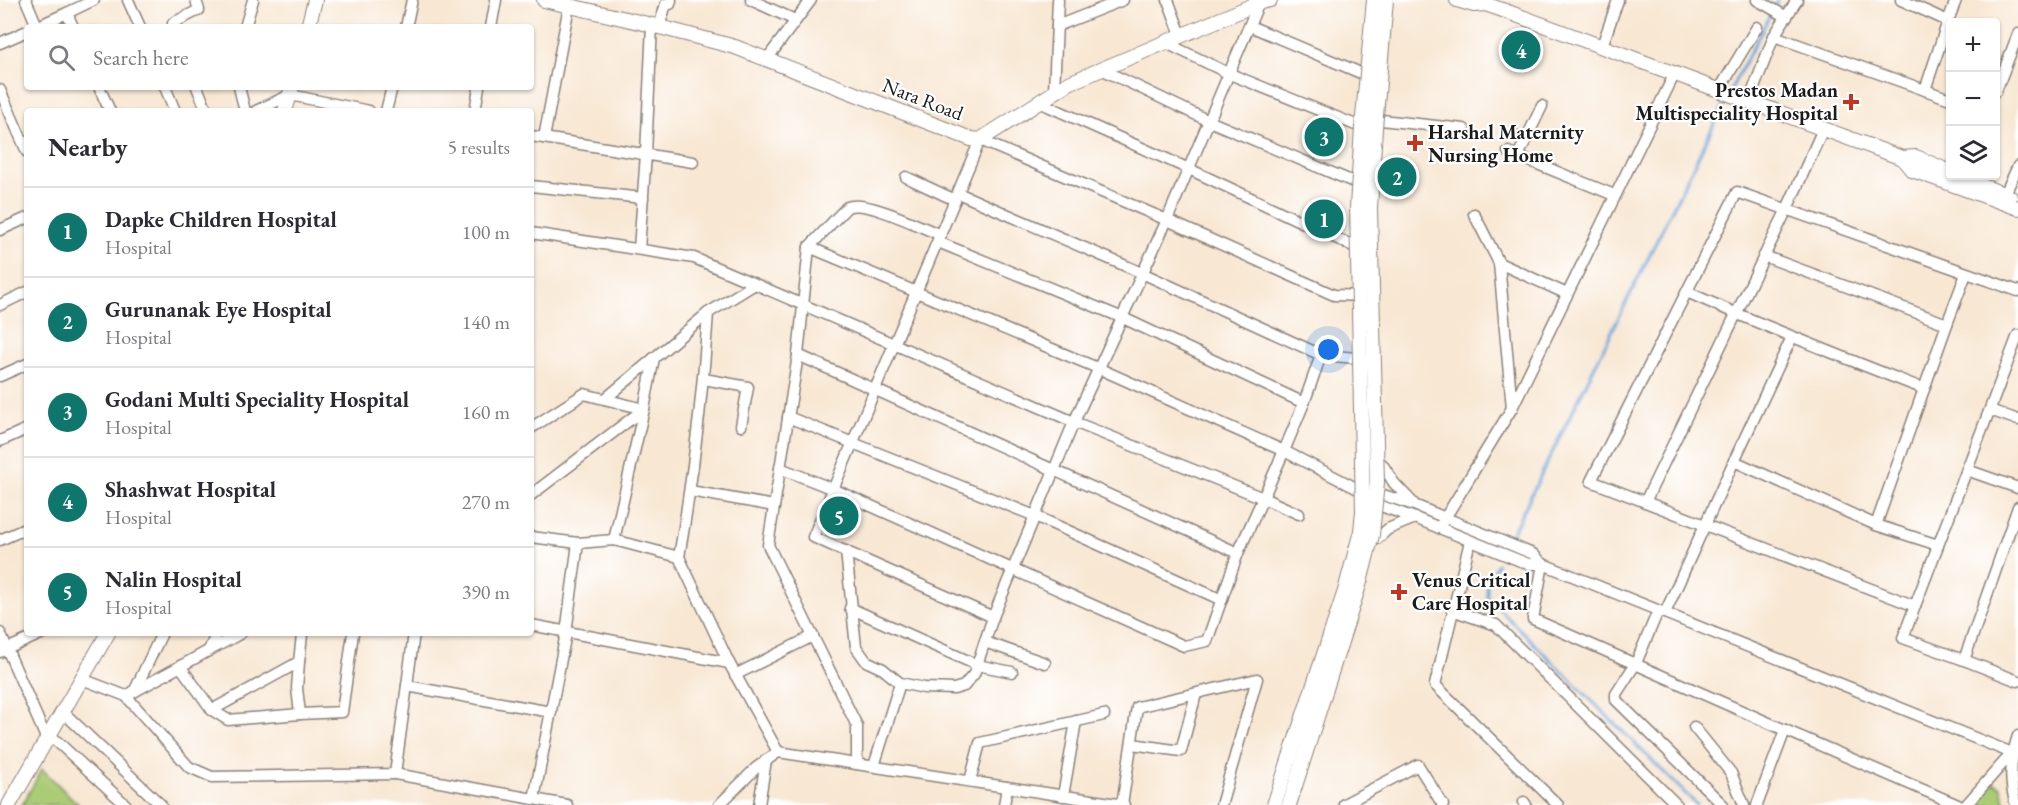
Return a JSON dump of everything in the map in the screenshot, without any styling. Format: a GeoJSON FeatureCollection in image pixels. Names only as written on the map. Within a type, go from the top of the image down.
{"type":"FeatureCollection","features":[{"type":"Feature","properties":{"kind":"main road"},"geometry":{"type":"LineString","coordinates":[[309,24],[315,0]]}},
{"type":"Feature","properties":{"kind":"main road","name":"Nara Road"},"geometry":{"type":"LineString","coordinates":[[544,0],[735,47],[971,139],[980,140],[1054,92],[1101,69],[1263,1]]}},
{"type":"Feature","properties":{"kind":"main road"},"geometry":{"type":"LineString","coordinates":[[1272,805],[1337,602],[1352,549],[1359,504],[1356,183],[1358,126],[1372,0]]}},
{"type":"Feature","properties":{"kind":"main road"},"geometry":{"type":"LineString","coordinates":[[1272,805],[1345,591],[1363,511],[1357,207],[1372,0]]}},
{"type":"Feature","properties":{"kind":"main road"},"geometry":{"type":"LineString","coordinates":[[1457,0],[1474,5],[1483,2],[1902,158],[1912,170],[1946,175]]}},
{"type":"Feature","properties":{"kind":"main road"},"geometry":{"type":"LineString","coordinates":[[1291,805],[1377,539],[1382,500],[1377,182],[1392,1]]}},
{"type":"Feature","properties":{"kind":"main road"},"geometry":{"type":"LineString","coordinates":[[1291,805],[1360,582],[1374,522],[1377,482],[1370,208],[1374,128],[1392,1]]}},
{"type":"Feature","properties":{"kind":"main road"},"geometry":{"type":"LineString","coordinates":[[286,108],[291,91]]}},
{"type":"Feature","properties":{"kind":"main road"},"geometry":{"type":"LineString","coordinates":[[1964,180],[2018,208]]}},
{"type":"Feature","properties":{"kind":"main road"},"geometry":{"type":"LineString","coordinates":[[1966,180],[2012,197]]}},
{"type":"Feature","properties":{"kind":"main road"},"geometry":{"type":"LineString","coordinates":[[6,802],[48,737],[106,636]]}},
{"type":"Feature","properties":{"kind":"street"},"geometry":{"type":"LineString","coordinates":[[26,0],[35,24]]}},
{"type":"Feature","properties":{"kind":"street"},"geometry":{"type":"LineString","coordinates":[[67,0],[72,24]]}},
{"type":"Feature","properties":{"kind":"street"},"geometry":{"type":"LineString","coordinates":[[43,24],[94,0]]}},
{"type":"Feature","properties":{"kind":"street"},"geometry":{"type":"LineString","coordinates":[[128,0],[139,24]]}},
{"type":"Feature","properties":{"kind":"street"},"geometry":{"type":"LineString","coordinates":[[246,24],[253,0]]}},
{"type":"Feature","properties":{"kind":"street"},"geometry":{"type":"LineString","coordinates":[[407,24],[412,0]]}},
{"type":"Feature","properties":{"kind":"street"},"geometry":{"type":"LineString","coordinates":[[492,24],[496,0]]}},
{"type":"Feature","properties":{"kind":"street"},"geometry":{"type":"LineString","coordinates":[[639,249],[656,26],[666,4],[671,0]]}},
{"type":"Feature","properties":{"kind":"street"},"geometry":{"type":"LineString","coordinates":[[751,0],[795,20]]}},
{"type":"Feature","properties":{"kind":"street"},"geometry":{"type":"LineString","coordinates":[[767,59],[811,0]]}},
{"type":"Feature","properties":{"kind":"street"},"geometry":{"type":"LineString","coordinates":[[1054,92],[1058,0]]}},
{"type":"Feature","properties":{"kind":"street"},"geometry":{"type":"LineString","coordinates":[[1057,26],[1123,0]]}},
{"type":"Feature","properties":{"kind":"street"},"geometry":{"type":"LineString","coordinates":[[1168,0],[1181,35]]}},
{"type":"Feature","properties":{"kind":"street"},"geometry":{"type":"LineString","coordinates":[[1602,46],[1618,0]]}},
{"type":"Feature","properties":{"kind":"street"},"geometry":{"type":"LineString","coordinates":[[1757,0],[1785,16]]}},
{"type":"Feature","properties":{"kind":"street"},"geometry":{"type":"LineString","coordinates":[[1744,99],[1774,36],[1797,0]]}},
{"type":"Feature","properties":{"kind":"street"},"geometry":{"type":"LineString","coordinates":[[1901,0],[1946,20]]}},
{"type":"Feature","properties":{"kind":"street"},"geometry":{"type":"LineString","coordinates":[[1949,18],[1956,0]]}},
{"type":"Feature","properties":{"kind":"street"},"geometry":{"type":"LineString","coordinates":[[846,551],[850,608],[856,648],[866,661],[883,669],[900,683],[954,689],[964,686],[974,674],[993,617],[1074,422],[1167,220],[1250,26],[1263,1]]}},
{"type":"Feature","properties":{"kind":"street"},"geometry":{"type":"LineString","coordinates":[[173,24],[200,3]]}},
{"type":"Feature","properties":{"kind":"street"},"geometry":{"type":"LineString","coordinates":[[544,138],[568,6]]}},
{"type":"Feature","properties":{"kind":"street"},"geometry":{"type":"LineString","coordinates":[[1250,26],[1363,74]]}},
{"type":"Feature","properties":{"kind":"street"},"geometry":{"type":"LineString","coordinates":[[1720,90],[1757,27]]}},
{"type":"Feature","properties":{"kind":"street"},"geometry":{"type":"LineString","coordinates":[[1925,90],[1946,27]]}},
{"type":"Feature","properties":{"kind":"street"},"geometry":{"type":"LineString","coordinates":[[0,43],[24,32]]}},
{"type":"Feature","properties":{"kind":"street"},"geometry":{"type":"LineString","coordinates":[[2000,82],[2014,58],[2018,34]]}},
{"type":"Feature","properties":{"kind":"street"},"geometry":{"type":"LineString","coordinates":[[1774,36],[1946,98]]}},
{"type":"Feature","properties":{"kind":"street"},"geometry":{"type":"LineString","coordinates":[[1164,42],[1230,74],[1358,126]]}},
{"type":"Feature","properties":{"kind":"street"},"geometry":{"type":"LineString","coordinates":[[1101,69],[1209,121],[1356,183]]}},
{"type":"Feature","properties":{"kind":"street"},"geometry":{"type":"LineString","coordinates":[[1439,528],[1512,408],[1675,74]]}},
{"type":"Feature","properties":{"kind":"street"},"geometry":{"type":"LineString","coordinates":[[100,90],[109,108]]}},
{"type":"Feature","properties":{"kind":"street"},"geometry":{"type":"LineString","coordinates":[[166,90],[174,108]]}},
{"type":"Feature","properties":{"kind":"street"},"geometry":{"type":"LineString","coordinates":[[198,90],[206,108]]}},
{"type":"Feature","properties":{"kind":"street"},"geometry":{"type":"LineString","coordinates":[[240,90],[244,108]]}},
{"type":"Feature","properties":{"kind":"street"},"geometry":{"type":"LineString","coordinates":[[387,108],[391,90]]}},
{"type":"Feature","properties":{"kind":"street"},"geometry":{"type":"LineString","coordinates":[[476,108],[478,90]]}},
{"type":"Feature","properties":{"kind":"street"},"geometry":{"type":"LineString","coordinates":[[261,108],[291,91],[357,108]]}},
{"type":"Feature","properties":{"kind":"street"},"geometry":{"type":"LineString","coordinates":[[2,98],[24,146]]}},
{"type":"Feature","properties":{"kind":"street"},"geometry":{"type":"LineString","coordinates":[[1039,102],[1355,247]]}},
{"type":"Feature","properties":{"kind":"street"},"geometry":{"type":"LineString","coordinates":[[1542,106],[1526,140],[1513,154],[1614,195]]}},
{"type":"Feature","properties":{"kind":"street"},"geometry":{"type":"LineString","coordinates":[[1382,120],[1464,129]]}},
{"type":"Feature","properties":{"kind":"street"},"geometry":{"type":"LineString","coordinates":[[1645,502],[1787,209],[1823,129]]}},
{"type":"Feature","properties":{"kind":"street"},"geometry":{"type":"LineString","coordinates":[[1512,134],[1526,140]]}},
{"type":"Feature","properties":{"kind":"street"},"geometry":{"type":"LineString","coordinates":[[534,136],[693,162]]}},
{"type":"Feature","properties":{"kind":"street"},"geometry":{"type":"LineString","coordinates":[[993,617],[813,537],[980,140],[1167,220],[1334,296],[1378,296]]}},
{"type":"Feature","properties":{"kind":"street"},"geometry":{"type":"LineString","coordinates":[[2012,197],[2018,166]]}},
{"type":"Feature","properties":{"kind":"street"},"geometry":{"type":"LineString","coordinates":[[906,177],[1142,273],[1322,355],[1357,358]]}},
{"type":"Feature","properties":{"kind":"street"},"geometry":{"type":"LineString","coordinates":[[534,186],[643,198]]}},
{"type":"Feature","properties":{"kind":"street"},"geometry":{"type":"LineString","coordinates":[[1916,606],[1591,481],[1737,192],[2018,291]]}},
{"type":"Feature","properties":{"kind":"street"},"geometry":{"type":"LineString","coordinates":[[857,764],[857,726],[768,545],[798,355],[809,247],[847,207],[852,204],[877,209],[1123,318],[1304,404]]}},
{"type":"Feature","properties":{"kind":"street"},"geometry":{"type":"LineString","coordinates":[[1474,214],[1499,263],[1512,408]]}},
{"type":"Feature","properties":{"kind":"street"},"geometry":{"type":"LineString","coordinates":[[0,230],[24,219]]}},
{"type":"Feature","properties":{"kind":"street"},"geometry":{"type":"LineString","coordinates":[[534,233],[694,258],[1074,422],[1299,514]]}},
{"type":"Feature","properties":{"kind":"street"},"geometry":{"type":"LineString","coordinates":[[809,247],[1100,369],[1284,452],[1415,518],[1528,564],[1543,564],[2012,753]]}},
{"type":"Feature","properties":{"kind":"street"},"geometry":{"type":"LineString","coordinates":[[1764,256],[1947,324]]}},
{"type":"Feature","properties":{"kind":"street"},"geometry":{"type":"LineString","coordinates":[[1499,263],[1567,294]]}},
{"type":"Feature","properties":{"kind":"street"},"geometry":{"type":"LineString","coordinates":[[1876,525],[1966,274]]}},
{"type":"Feature","properties":{"kind":"street"},"geometry":{"type":"LineString","coordinates":[[605,399],[708,313],[755,284]]}},
{"type":"Feature","properties":{"kind":"street"},"geometry":{"type":"LineString","coordinates":[[1687,292],[1736,314],[1924,389]]}},
{"type":"Feature","properties":{"kind":"street"},"geometry":{"type":"LineString","coordinates":[[0,305],[24,293]]}},
{"type":"Feature","properties":{"kind":"street"},"geometry":{"type":"LineString","coordinates":[[708,313],[704,379],[690,491],[679,556],[735,675],[778,752]]}},
{"type":"Feature","properties":{"kind":"street"},"geometry":{"type":"LineString","coordinates":[[2018,334],[2015,352],[1990,410],[1903,638],[2018,681]]}},
{"type":"Feature","properties":{"kind":"street"},"geometry":{"type":"LineString","coordinates":[[1723,805],[1616,700],[1616,694],[1636,663],[1705,525],[1792,336]]}},
{"type":"Feature","properties":{"kind":"street"},"geometry":{"type":"LineString","coordinates":[[798,355],[875,392],[1238,553]]}},
{"type":"Feature","properties":{"kind":"street"},"geometry":{"type":"LineString","coordinates":[[780,468],[833,489],[1184,646],[1207,641],[1238,553],[1284,452],[1322,355]]}},
{"type":"Feature","properties":{"kind":"street"},"geometry":{"type":"LineString","coordinates":[[614,540],[654,358]]}},
{"type":"Feature","properties":{"kind":"street"},"geometry":{"type":"LineString","coordinates":[[0,376],[24,365]]}},
{"type":"Feature","properties":{"kind":"street"},"geometry":{"type":"LineString","coordinates":[[704,379],[748,387],[741,426]]}},
{"type":"Feature","properties":{"kind":"street"},"geometry":{"type":"LineString","coordinates":[[534,426],[584,394],[644,409]]}},
{"type":"Feature","properties":{"kind":"street"},"geometry":{"type":"LineString","coordinates":[[534,493],[644,409]]}},
{"type":"Feature","properties":{"kind":"street"},"geometry":{"type":"LineString","coordinates":[[1990,410],[2018,420]]}},
{"type":"Feature","properties":{"kind":"street"},"geometry":{"type":"LineString","coordinates":[[788,417],[1035,516],[1222,600]]}},
{"type":"Feature","properties":{"kind":"street"},"geometry":{"type":"LineString","coordinates":[[0,441],[24,430]]}},
{"type":"Feature","properties":{"kind":"street"},"geometry":{"type":"LineString","coordinates":[[1734,461],[1876,525],[1938,545]]}},
{"type":"Feature","properties":{"kind":"street"},"geometry":{"type":"LineString","coordinates":[[1382,464],[1394,483],[1414,505]]}},
{"type":"Feature","properties":{"kind":"street"},"geometry":{"type":"LineString","coordinates":[[1967,470],[2018,488]]}},
{"type":"Feature","properties":{"kind":"street"},"geometry":{"type":"LineString","coordinates":[[690,491],[774,506]]}},
{"type":"Feature","properties":{"kind":"street"},"geometry":{"type":"LineString","coordinates":[[1359,504],[1382,500],[1414,505],[1533,554],[1543,564]]}},
{"type":"Feature","properties":{"kind":"street"},"geometry":{"type":"LineString","coordinates":[[1964,660],[2018,507]]}},
{"type":"Feature","properties":{"kind":"street"},"geometry":{"type":"LineString","coordinates":[[1377,539],[1388,529],[1415,518]]}},
{"type":"Feature","properties":{"kind":"street"},"geometry":{"type":"LineString","coordinates":[[0,540],[24,529]]}},
{"type":"Feature","properties":{"kind":"street"},"geometry":{"type":"LineString","coordinates":[[534,537],[578,543],[614,540],[679,556]]}},
{"type":"Feature","properties":{"kind":"street"},"geometry":{"type":"LineString","coordinates":[[1470,541],[1435,686],[1558,805]]}},
{"type":"Feature","properties":{"kind":"street"},"geometry":{"type":"LineString","coordinates":[[534,799],[566,633],[578,543]]}},
{"type":"Feature","properties":{"kind":"street"},"geometry":{"type":"LineString","coordinates":[[1543,564],[1533,619],[1958,805]]}},
{"type":"Feature","properties":{"kind":"street"},"geometry":{"type":"LineString","coordinates":[[850,608],[977,666],[1012,672]]}},
{"type":"Feature","properties":{"kind":"street"},"geometry":{"type":"LineString","coordinates":[[1452,610],[1496,625],[1677,805]]}},
{"type":"Feature","properties":{"kind":"street"},"geometry":{"type":"LineString","coordinates":[[534,626],[729,663]]}},
{"type":"Feature","properties":{"kind":"street"},"geometry":{"type":"LineString","coordinates":[[0,633],[4,651],[48,737],[126,805]]}},
{"type":"Feature","properties":{"kind":"street"},"geometry":{"type":"LineString","coordinates":[[4,651],[36,636]]}},
{"type":"Feature","properties":{"kind":"street"},"geometry":{"type":"LineString","coordinates":[[130,694],[160,636]]}},
{"type":"Feature","properties":{"kind":"street"},"geometry":{"type":"LineString","coordinates":[[209,650],[216,636]]}},
{"type":"Feature","properties":{"kind":"street"},"geometry":{"type":"LineString","coordinates":[[130,694],[235,636]]}},
{"type":"Feature","properties":{"kind":"street"},"geometry":{"type":"LineString","coordinates":[[300,714],[297,688],[302,636]]}},
{"type":"Feature","properties":{"kind":"street"},"geometry":{"type":"LineString","coordinates":[[180,666],[212,710],[228,720],[342,712],[352,636]]}},
{"type":"Feature","properties":{"kind":"street"},"geometry":{"type":"LineString","coordinates":[[395,774],[414,636]]}},
{"type":"Feature","properties":{"kind":"street"},"geometry":{"type":"LineString","coordinates":[[735,675],[813,636]]}},
{"type":"Feature","properties":{"kind":"street"},"geometry":{"type":"LineString","coordinates":[[985,642],[1045,663]]}},
{"type":"Feature","properties":{"kind":"street"},"geometry":{"type":"LineString","coordinates":[[212,710],[299,662]]}},
{"type":"Feature","properties":{"kind":"street"},"geometry":{"type":"LineString","coordinates":[[82,679],[130,694],[189,767],[212,777],[395,774],[567,805]]}},
{"type":"Feature","properties":{"kind":"street"},"geometry":{"type":"LineString","coordinates":[[719,805],[727,801],[756,768],[778,752],[1063,796],[1091,803],[1123,805],[1137,707],[1257,680],[1221,805]]}},
{"type":"Feature","properties":{"kind":"street"},"geometry":{"type":"LineString","coordinates":[[874,766],[900,683]]}},
{"type":"Feature","properties":{"kind":"street"},"geometry":{"type":"LineString","coordinates":[[408,686],[551,712]]}},
{"type":"Feature","properties":{"kind":"street"},"geometry":{"type":"LineString","coordinates":[[1132,744],[1181,752],[1196,694]]}},
{"type":"Feature","properties":{"kind":"street"},"geometry":{"type":"LineString","coordinates":[[63,712],[161,805]]}},
{"type":"Feature","properties":{"kind":"street"},"geometry":{"type":"LineString","coordinates":[[970,781],[980,743],[1104,715]]}},
{"type":"Feature","properties":{"kind":"street"},"geometry":{"type":"LineString","coordinates":[[1063,796],[1076,721]]}},
{"type":"Feature","properties":{"kind":"street"},"geometry":{"type":"LineString","coordinates":[[1694,727],[1731,773],[1744,805]]}},
{"type":"Feature","properties":{"kind":"street"},"geometry":{"type":"LineString","coordinates":[[1757,805],[1785,730]]}},
{"type":"Feature","properties":{"kind":"street"},"geometry":{"type":"LineString","coordinates":[[2016,805],[2011,790],[2012,753],[2018,736]]}},
{"type":"Feature","properties":{"kind":"street"},"geometry":{"type":"LineString","coordinates":[[1966,805],[2012,753]]}},
{"type":"Feature","properties":{"kind":"street"},"geometry":{"type":"LineString","coordinates":[[759,805],[766,760]]}},
{"type":"Feature","properties":{"kind":"street"},"geometry":{"type":"LineString","coordinates":[[1345,805],[1418,765],[1443,805]]}},
{"type":"Feature","properties":{"kind":"street"},"geometry":{"type":"LineString","coordinates":[[1004,805],[1007,787]]}},
{"type":"Feature","properties":{"kind":"green space"},"geometry":{"type":"Polygon","coordinates":[[[42,769],[79,805],[22,805],[42,769]]]}},
{"type":"Feature","properties":{"kind":"green space"},"geometry":{"type":"Polygon","coordinates":[[[1994,783],[2001,787],[2006,805],[1974,805],[1987,785],[1994,783]]]}},
{"type":"Feature","properties":{"kind":"waterway"},"geometry":{"type":"LineString","coordinates":[[1775,7],[1778,0]]}},
{"type":"Feature","properties":{"kind":"waterway"},"geometry":{"type":"LineString","coordinates":[[1731,89],[1771,13]]}},
{"type":"Feature","properties":{"kind":"waterway"},"geometry":{"type":"LineString","coordinates":[[1509,540],[1727,98]]}},
{"type":"Feature","properties":{"kind":"waterway"},"geometry":{"type":"LineString","coordinates":[[1497,564],[1487,585],[1487,597],[1697,805]]}},
{"type":"Feature","properties":{"kind":"railway"},"geometry":{"type":"LineString","coordinates":[[1278,805],[1360,555],[1367,505],[1368,459],[1360,200],[1363,140],[1377,0]]}},
{"type":"Feature","properties":{"kind":"place","name":"Shashwat Hospital"},"geometry":{"type":"Point","coordinates":[1521,50]}},
{"type":"Feature","properties":{"kind":"place","name":"Prestos Madan Multispeciality Hospital"},"geometry":{"type":"Point","coordinates":[1851,102]}},
{"type":"Feature","properties":{"kind":"place","name":"Godani Multi Speciality Hospital"},"geometry":{"type":"Point","coordinates":[1324,137]}},
{"type":"Feature","properties":{"kind":"place","name":"Harshal Maternity Nursing Home"},"geometry":{"type":"Point","coordinates":[1415,143]}},
{"type":"Feature","properties":{"kind":"place","name":"Gurunanak Eye Hospital"},"geometry":{"type":"Point","coordinates":[1397,177]}},
{"type":"Feature","properties":{"kind":"place","name":"Dapke Children Hospital"},"geometry":{"type":"Point","coordinates":[1324,219]}},
{"type":"Feature","properties":{"kind":"place","name":"Nalin Hospital"},"geometry":{"type":"Point","coordinates":[839,516]}},
{"type":"Feature","properties":{"kind":"place","name":"Venus Critical Care Hospital"},"geometry":{"type":"Point","coordinates":[1399,592]}}]}
